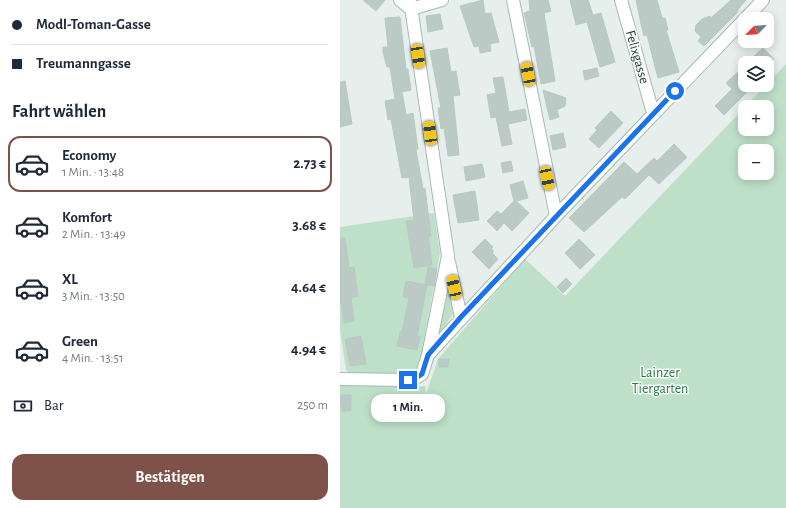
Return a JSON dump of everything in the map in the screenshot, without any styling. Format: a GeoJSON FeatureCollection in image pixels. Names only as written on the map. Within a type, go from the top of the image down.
{"type":"FeatureCollection","features":[{"type":"Feature","properties":{"kind":"street"},"geometry":{"type":"LineString","coordinates":[[400,0],[411,5],[442,0]]}},
{"type":"Feature","properties":{"kind":"street"},"geometry":{"type":"LineString","coordinates":[[513,0],[556,216]]}},
{"type":"Feature","properties":{"kind":"street","name":"Felixgasse"},"geometry":{"type":"LineString","coordinates":[[621,0],[653,113]]}},
{"type":"Feature","properties":{"kind":"street"},"geometry":{"type":"LineString","coordinates":[[428,355],[461,317],[556,216],[762,0]]}},
{"type":"Feature","properties":{"kind":"street"},"geometry":{"type":"LineString","coordinates":[[411,5],[448,256],[461,317]]}},
{"type":"Feature","properties":{"kind":"street"},"geometry":{"type":"LineString","coordinates":[[340,377],[416,378],[422,374],[428,355],[448,256]]}},
{"type":"Feature","properties":{"kind":"green space","name":"Lainzer Tiergarten"},"geometry":{"type":"Polygon","coordinates":[[[786,64],[786,508],[340,508],[340,386],[425,386],[426,394],[438,359],[525,259],[565,296],[738,114],[738,136],[774,136],[774,100],[752,100],[759,92],[774,92],[774,77],[786,64]]]}},
{"type":"Feature","properties":{"kind":"green space"},"geometry":{"type":"Polygon","coordinates":[[[434,213],[440,253],[419,367],[407,374],[398,375],[351,374],[346,370],[340,330],[340,227],[434,213]]]}},
{"type":"Feature","properties":{"kind":"green space"},"geometry":{"type":"Polygon","coordinates":[[[448,292],[454,313],[439,334],[437,334],[446,293],[448,292]]]}},
{"type":"Feature","properties":{"kind":"building"},"geometry":{"type":"Polygon","coordinates":[[[363,0],[385,0],[376,11],[363,0]]]}},
{"type":"Feature","properties":{"kind":"building"},"geometry":{"type":"Polygon","coordinates":[[[483,0],[485,14],[491,13],[499,42],[490,44],[491,51],[480,53],[479,46],[474,47],[460,6],[483,0]]]}},
{"type":"Feature","properties":{"kind":"building"},"geometry":{"type":"Polygon","coordinates":[[[529,0],[548,0],[551,11],[544,13],[555,81],[541,84],[534,46],[532,47],[524,13],[530,11],[529,0]]]}},
{"type":"Feature","properties":{"kind":"building"},"geometry":{"type":"Polygon","coordinates":[[[570,0],[588,0],[593,15],[601,13],[615,62],[600,67],[587,22],[576,25],[570,0]]]}},
{"type":"Feature","properties":{"kind":"building"},"geometry":{"type":"Polygon","coordinates":[[[636,0],[657,0],[662,18],[665,18],[668,30],[666,30],[679,72],[658,78],[647,35],[644,36],[636,0]]]}},
{"type":"Feature","properties":{"kind":"building"},"geometry":{"type":"Polygon","coordinates":[[[731,0],[746,0],[736,14],[704,46],[698,41],[701,37],[695,31],[696,25],[702,19],[710,16],[711,18],[731,0]]]}},
{"type":"Feature","properties":{"kind":"building"},"geometry":{"type":"Polygon","coordinates":[[[440,14],[443,29],[428,32],[426,16],[440,14]]]}},
{"type":"Feature","properties":{"kind":"building"},"geometry":{"type":"Polygon","coordinates":[[[400,17],[406,69],[408,69],[411,90],[402,92],[406,115],[413,113],[418,149],[416,150],[423,189],[425,188],[431,236],[428,236],[432,265],[414,268],[406,221],[414,220],[409,177],[402,178],[391,119],[388,120],[385,101],[395,99],[390,67],[387,67],[383,52],[383,47],[388,47],[385,18],[400,17]]]}},
{"type":"Feature","properties":{"kind":"building"},"geometry":{"type":"Polygon","coordinates":[[[447,48],[451,72],[456,71],[460,95],[453,96],[459,155],[448,156],[444,128],[441,129],[438,108],[441,108],[430,51],[447,48]]]}},
{"type":"Feature","properties":{"kind":"building"},"geometry":{"type":"Polygon","coordinates":[[[763,48],[771,56],[754,56],[763,48]]]}},
{"type":"Feature","properties":{"kind":"building"},"geometry":{"type":"Polygon","coordinates":[[[597,68],[599,76],[585,80],[583,71],[597,68]]]}},
{"type":"Feature","properties":{"kind":"building"},"geometry":{"type":"Polygon","coordinates":[[[738,72],[738,92],[747,92],[724,115],[715,106],[732,89],[726,83],[738,72]]]}},
{"type":"Feature","properties":{"kind":"building"},"geometry":{"type":"Polygon","coordinates":[[[503,77],[509,112],[525,109],[527,120],[508,124],[512,144],[502,146],[496,117],[491,118],[487,95],[496,93],[493,78],[503,77]]]}},
{"type":"Feature","properties":{"kind":"building"},"geometry":{"type":"Polygon","coordinates":[[[345,81],[352,124],[340,127],[340,82],[345,81]]]}},
{"type":"Feature","properties":{"kind":"building"},"geometry":{"type":"Polygon","coordinates":[[[543,90],[566,98],[565,106],[557,110],[559,117],[550,120],[543,90]]]}},
{"type":"Feature","properties":{"kind":"building"},"geometry":{"type":"Polygon","coordinates":[[[611,111],[623,123],[599,148],[589,139],[597,130],[595,128],[611,111]]]}},
{"type":"Feature","properties":{"kind":"building"},"geometry":{"type":"Polygon","coordinates":[[[563,133],[566,147],[553,150],[550,136],[563,133]]]}},
{"type":"Feature","properties":{"kind":"building"},"geometry":{"type":"Polygon","coordinates":[[[674,144],[687,157],[659,184],[649,175],[625,199],[622,197],[584,232],[569,218],[624,162],[637,174],[654,158],[657,161],[674,144]]]}},
{"type":"Feature","properties":{"kind":"building"},"geometry":{"type":"Polygon","coordinates":[[[511,161],[513,171],[503,173],[501,163],[511,161]]]}},
{"type":"Feature","properties":{"kind":"building"},"geometry":{"type":"Polygon","coordinates":[[[482,164],[485,177],[466,181],[464,167],[482,164]]]}},
{"type":"Feature","properties":{"kind":"building"},"geometry":{"type":"Polygon","coordinates":[[[523,181],[528,198],[516,201],[529,213],[512,231],[504,223],[497,231],[487,221],[497,211],[501,214],[514,201],[510,185],[523,181]]]}},
{"type":"Feature","properties":{"kind":"building"},"geometry":{"type":"Polygon","coordinates":[[[475,191],[479,220],[458,223],[453,195],[475,191]]]}},
{"type":"Feature","properties":{"kind":"building"},"geometry":{"type":"Polygon","coordinates":[[[340,238],[345,238],[349,268],[354,267],[358,296],[351,298],[354,321],[344,323],[340,297],[340,238]]]}},
{"type":"Feature","properties":{"kind":"building"},"geometry":{"type":"Polygon","coordinates":[[[485,239],[493,247],[491,249],[494,251],[492,253],[498,259],[489,269],[472,252],[485,239]]]}},
{"type":"Feature","properties":{"kind":"building"},"geometry":{"type":"Polygon","coordinates":[[[579,239],[595,255],[580,269],[565,253],[579,239]]]}},
{"type":"Feature","properties":{"kind":"building"},"geometry":{"type":"Polygon","coordinates":[[[428,267],[437,269],[434,286],[425,285],[428,267]]]}},
{"type":"Feature","properties":{"kind":"building"},"geometry":{"type":"Polygon","coordinates":[[[566,278],[572,284],[563,293],[557,287],[566,278]]]}},
{"type":"Feature","properties":{"kind":"building"},"geometry":{"type":"Polygon","coordinates":[[[406,281],[427,285],[417,336],[420,336],[417,350],[397,346],[400,332],[402,332],[409,298],[403,297],[406,281]]]}},
{"type":"Feature","properties":{"kind":"building"},"geometry":{"type":"Polygon","coordinates":[[[361,336],[366,364],[350,366],[345,339],[361,336]]]}},
{"type":"Feature","properties":{"kind":"building"},"geometry":{"type":"Polygon","coordinates":[[[439,359],[449,359],[448,367],[439,367],[439,359]]]}},
{"type":"Feature","properties":{"kind":"building"},"geometry":{"type":"Polygon","coordinates":[[[341,395],[351,395],[351,410],[342,412],[342,406],[340,405],[341,395]]]}},
{"type":"Feature","properties":{"kind":"route"},"geometry":{"type":"LineString","coordinates":[[408,380],[416,378],[422,374],[428,355],[461,317],[675,91]]}}]}
